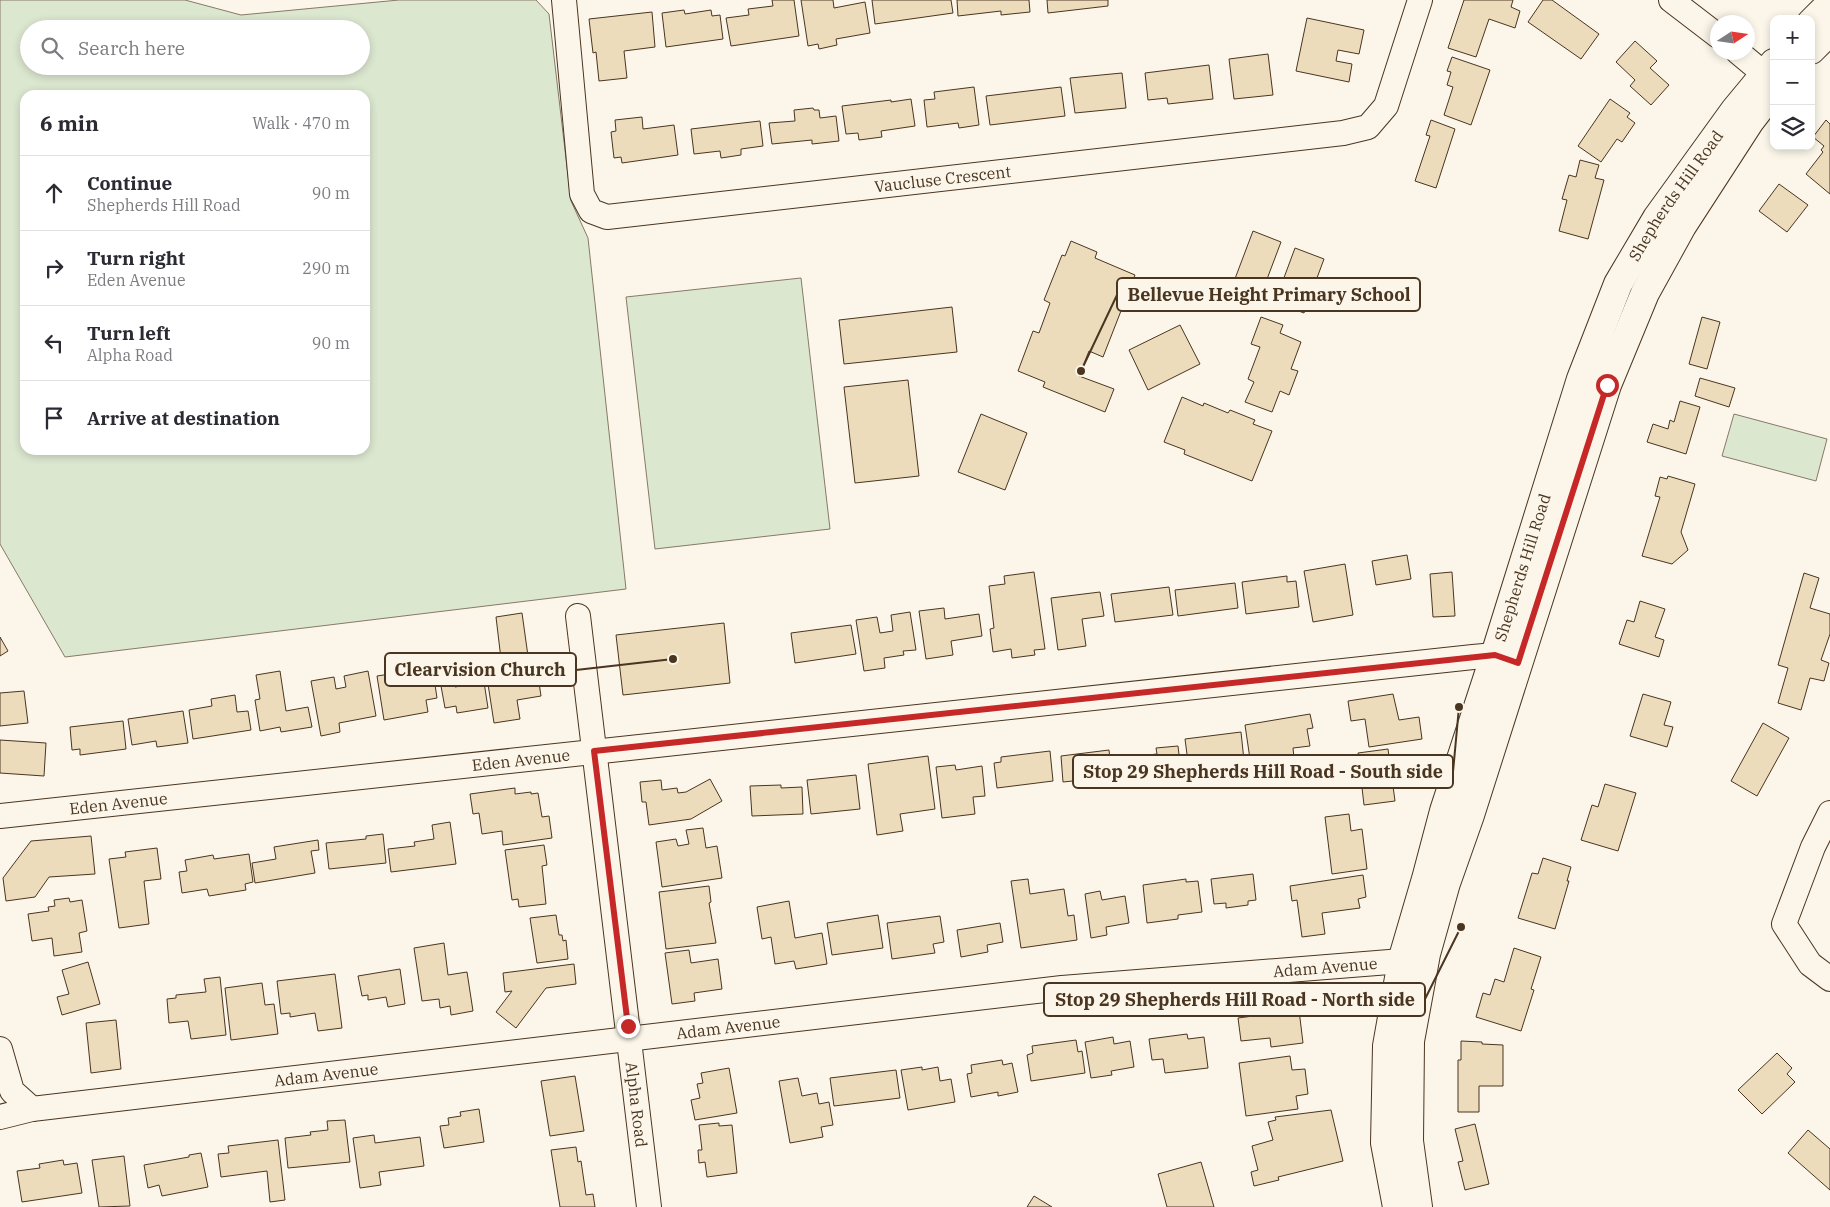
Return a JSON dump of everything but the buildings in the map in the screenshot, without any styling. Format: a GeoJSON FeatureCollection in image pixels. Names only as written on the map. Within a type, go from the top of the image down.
{"type":"FeatureCollection","features":[{"type":"Feature","properties":{"kind":"main road"},"geometry":{"type":"LineString","coordinates":[[1815,19],[1830,4]]}},
{"type":"Feature","properties":{"kind":"main road"},"geometry":{"type":"LineString","coordinates":[[1815,46],[1830,31]]}},
{"type":"Feature","properties":{"kind":"main road","name":"Shepherds Hill Road"},"geometry":{"type":"LineString","coordinates":[[1418,1207],[1410,1141],[1409,1092],[1413,963],[1426,879],[1444,811],[1507,659],[1607,385],[1645,293],[1682,226],[1750,121],[1770,81]]}},
{"type":"Feature","properties":{"kind":"main road","name":"Shepherds Hill Road"},"geometry":{"type":"LineString","coordinates":[[1397,1207],[1385,1143],[1387,1046],[1413,963]]}},
{"type":"Feature","properties":{"kind":"street","name":"Vaucluse Crescent"},"geometry":{"type":"LineString","coordinates":[[564,0],[582,194],[591,211],[607,217],[1343,133],[1368,128],[1386,106],[1420,0]]}},
{"type":"Feature","properties":{"kind":"street"},"geometry":{"type":"LineString","coordinates":[[1671,0],[1710,30]]}},
{"type":"Feature","properties":{"kind":"street"},"geometry":{"type":"LineString","coordinates":[[1749,60],[1770,76]]}},
{"type":"Feature","properties":{"kind":"street","name":"Alpha Road"},"geometry":{"type":"LineString","coordinates":[[578,616],[649,1207]]}},
{"type":"Feature","properties":{"kind":"street","name":"Eden Avenue"},"geometry":{"type":"LineString","coordinates":[[0,816],[594,751],[1507,659]]}},
{"type":"Feature","properties":{"kind":"street"},"geometry":{"type":"LineString","coordinates":[[1830,813],[1822,847],[1784,924],[1810,964],[1830,980]]}},
{"type":"Feature","properties":{"kind":"street","name":"Adam Avenue"},"geometry":{"type":"LineString","coordinates":[[0,1117],[32,1108],[1062,988],[1413,963]]}},
{"type":"Feature","properties":{"kind":"street"},"geometry":{"type":"LineString","coordinates":[[0,1049],[12,1091],[32,1108]]}},
{"type":"Feature","properties":{"kind":"green space"},"geometry":{"type":"Polygon","coordinates":[[[0,0],[185,0],[241,15],[399,0],[536,0],[549,14],[571,201],[588,238],[626,589],[65,657],[0,544],[0,0]]]}},
{"type":"Feature","properties":{"kind":"green space"},"geometry":{"type":"Polygon","coordinates":[[[801,278],[830,529],[655,549],[626,297],[801,278]]]}},
{"type":"Feature","properties":{"kind":"green space"},"geometry":{"type":"Polygon","coordinates":[[[1734,414],[1827,439],[1816,481],[1722,456],[1734,414]]]}},
{"type":"Feature","properties":{"kind":"place","name":"Bellevue Height Primary School"},"geometry":{"type":"Point","coordinates":[1081,371]}},
{"type":"Feature","properties":{"kind":"place","name":"Clearvision Church"},"geometry":{"type":"Point","coordinates":[673,659]}},
{"type":"Feature","properties":{"kind":"place","name":"Stop 29 Shepherds Hill Road - South side"},"geometry":{"type":"Point","coordinates":[1459,707]}},
{"type":"Feature","properties":{"kind":"place","name":"Stop 29 Shepherds Hill Road - North side"},"geometry":{"type":"Point","coordinates":[1461,927]}},
{"type":"Feature","properties":{"kind":"route"},"geometry":{"type":"LineString","coordinates":[[628,1026],[594,751],[1495,655],[1518,663],[1607,385]]}}]}
